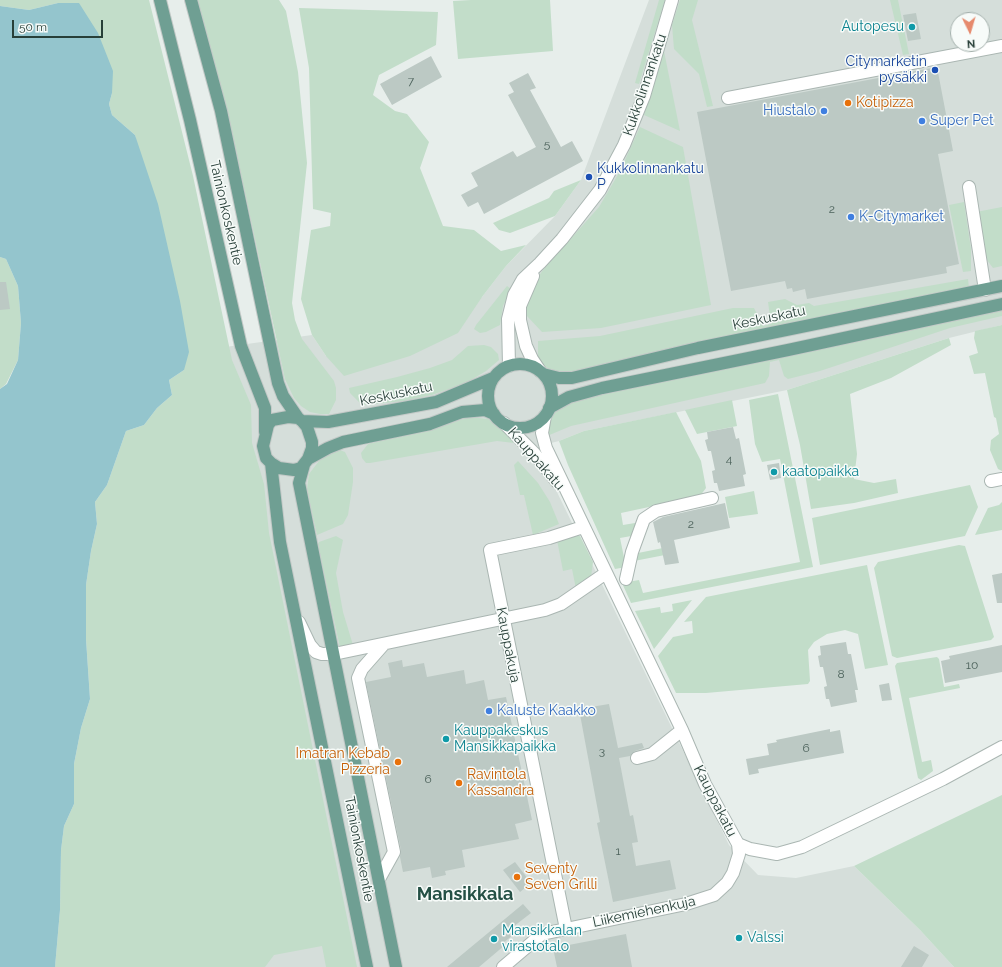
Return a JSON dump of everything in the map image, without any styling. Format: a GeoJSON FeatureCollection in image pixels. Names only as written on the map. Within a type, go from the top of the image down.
{"type":"FeatureCollection","features":[{"type":"Feature","properties":{"kind":"main road","name":"Tainionkoskentie"},"geometry":{"type":"LineString","coordinates":[[160,0],[190,120],[241,346],[265,408],[265,432]]}},
{"type":"Feature","properties":{"kind":"main road","name":"Tainionkoskentie"},"geometry":{"type":"LineString","coordinates":[[191,0],[221,111],[278,383],[283,396],[300,420]]}},
{"type":"Feature","properties":{"kind":"main road","name":"Keskuskatu"},"geometry":{"type":"LineString","coordinates":[[542,373],[559,378],[572,378],[698,348],[1002,286]]}},
{"type":"Feature","properties":{"kind":"main road"},"geometry":{"type":"LineString","coordinates":[[547,412],[552,399],[551,390],[542,373],[527,365],[509,366],[500,371],[493,378],[488,392],[490,407],[494,414],[504,423],[516,427],[529,426],[569,397],[602,388],[1002,304]]}},
{"type":"Feature","properties":{"kind":"main road","name":"Keskuskatu"},"geometry":{"type":"LineString","coordinates":[[300,420],[328,422],[436,402],[493,378]]}},
{"type":"Feature","properties":{"kind":"main road"},"geometry":{"type":"LineString","coordinates":[[306,462],[312,448],[312,442],[307,427],[300,420],[279,418],[272,420],[265,432],[264,452],[271,463],[279,468],[290,470],[298,469],[328,448],[343,442],[430,424],[468,411],[484,410],[494,414]]}},
{"type":"Feature","properties":{"kind":"main road","name":"Tainionkoskentie"},"geometry":{"type":"LineString","coordinates":[[306,462],[299,483],[396,967]]}},
{"type":"Feature","properties":{"kind":"main road","name":"Tainionkoskentie"},"geometry":{"type":"LineString","coordinates":[[271,463],[280,542],[297,619],[367,967]]}},
{"type":"Feature","properties":{"kind":"street","name":"Kukkolinnankatu"},"geometry":{"type":"LineString","coordinates":[[509,366],[508,319],[510,306],[516,291],[523,279],[540,263],[583,214],[600,190],[624,145],[644,96],[672,0]]}},
{"type":"Feature","properties":{"kind":"street"},"geometry":{"type":"LineString","coordinates":[[728,98],[1002,46]]}},
{"type":"Feature","properties":{"kind":"street"},"geometry":{"type":"LineString","coordinates":[[969,187],[985,290]]}},
{"type":"Feature","properties":{"kind":"street","name":"Kukkolinnankatu"},"geometry":{"type":"LineString","coordinates":[[540,263],[525,291],[520,306],[520,320],[526,346],[532,359],[542,373]]}},
{"type":"Feature","properties":{"kind":"street","name":"Kauppakatu"},"geometry":{"type":"LineString","coordinates":[[547,412],[542,433],[543,442],[682,730],[705,784],[738,844],[750,850],[777,854],[802,847],[943,779],[1002,747]]}},
{"type":"Feature","properties":{"kind":"street","name":"Kauppakatu"},"geometry":{"type":"LineString","coordinates":[[504,423],[534,453],[568,495]]}},
{"type":"Feature","properties":{"kind":"street"},"geometry":{"type":"LineString","coordinates":[[626,579],[632,552],[644,519],[656,511],[712,498]]}},
{"type":"Feature","properties":{"kind":"street","name":"Kauppakuja"},"geometry":{"type":"LineString","coordinates":[[566,929],[490,550],[549,538],[583,527]]}},
{"type":"Feature","properties":{"kind":"street","name":"Tainionkoskentie"},"geometry":{"type":"LineString","coordinates":[[297,619],[310,645],[316,652],[322,654],[334,654],[503,620],[545,610],[561,604],[606,573]]}},
{"type":"Feature","properties":{"kind":"street"},"geometry":{"type":"LineString","coordinates":[[379,879],[394,852],[358,678],[362,669],[384,644]]}},
{"type":"Feature","properties":{"kind":"street"},"geometry":{"type":"LineString","coordinates":[[637,758],[652,754],[682,730]]}},
{"type":"Feature","properties":{"kind":"street","name":"Liikemiehenkuja"},"geometry":{"type":"LineString","coordinates":[[503,967],[542,934],[686,904],[714,895],[727,883],[733,873],[739,854],[738,844]]}},
{"type":"Feature","properties":{"kind":"shaded area"},"geometry":{"type":"Polygon","coordinates":[[[649,0],[1002,0],[1002,325],[949,338],[787,390],[584,431],[559,441],[535,447],[729,845],[758,875],[796,878],[854,866],[920,930],[954,967],[55,967],[189,352],[312,335],[326,356],[482,297],[506,266],[555,216],[581,180],[649,0]]]}},
{"type":"Feature","properties":{"kind":"green space"},"geometry":{"type":"Polygon","coordinates":[[[0,0],[149,0],[193,176],[232,360],[251,405],[252,443],[264,484],[269,533],[357,967],[326,967],[322,946],[274,955],[265,967],[55,967],[60,910],[61,850],[64,826],[74,804],[74,764],[81,728],[90,699],[86,639],[86,585],[97,524],[95,502],[107,485],[126,431],[144,425],[157,408],[172,395],[169,380],[184,370],[135,135],[112,115],[109,104],[112,93],[58,3],[29,10],[0,6],[0,0]]]}},
{"type":"Feature","properties":{"kind":"green space"},"geometry":{"type":"Polygon","coordinates":[[[197,0],[279,0],[286,11],[298,72],[307,163],[292,303],[295,320],[302,339],[334,381],[336,388],[336,400],[329,414],[310,412],[301,406],[294,398],[285,379],[228,114],[197,0]]]}},
{"type":"Feature","properties":{"kind":"green space"},"geometry":{"type":"Polygon","coordinates":[[[550,0],[553,51],[458,59],[453,1],[550,0]]]}},
{"type":"Feature","properties":{"kind":"green space"},"geometry":{"type":"Polygon","coordinates":[[[659,0],[665,0],[639,84],[635,83],[659,0]]]}},
{"type":"Feature","properties":{"kind":"green space"},"geometry":{"type":"Polygon","coordinates":[[[680,0],[698,0],[692,20],[713,106],[707,107],[699,74],[674,49],[672,25],[680,0]]]}},
{"type":"Feature","properties":{"kind":"green space"},"geometry":{"type":"Polygon","coordinates":[[[890,0],[898,0],[909,54],[903,55],[890,0]]]}},
{"type":"Feature","properties":{"kind":"green space"},"geometry":{"type":"Polygon","coordinates":[[[299,8],[438,12],[436,45],[379,75],[373,95],[395,111],[407,114],[429,142],[420,168],[443,226],[474,230],[501,251],[526,245],[506,266],[482,297],[458,333],[410,356],[344,376],[326,356],[312,335],[301,299],[311,230],[330,226],[331,213],[313,209],[309,68],[299,8]]]}},
{"type":"Feature","properties":{"kind":"green space"},"geometry":{"type":"Polygon","coordinates":[[[664,51],[680,131],[644,115],[664,51]]]}},
{"type":"Feature","properties":{"kind":"green space"},"geometry":{"type":"Polygon","coordinates":[[[640,127],[683,147],[711,305],[601,328],[542,332],[527,316],[527,304],[533,284],[543,270],[599,207],[620,171],[640,127]]]}},
{"type":"Feature","properties":{"kind":"green space"},"geometry":{"type":"Polygon","coordinates":[[[581,180],[555,216],[510,233],[499,230],[493,223],[549,198],[554,191],[581,180]]]}},
{"type":"Feature","properties":{"kind":"green space"},"geometry":{"type":"Polygon","coordinates":[[[964,202],[971,249],[971,271],[963,272],[949,205],[964,202]]]}},
{"type":"Feature","properties":{"kind":"green space"},"geometry":{"type":"Polygon","coordinates":[[[1002,207],[1002,266],[993,268],[984,256],[976,212],[1002,207]]]}},
{"type":"Feature","properties":{"kind":"green space"},"geometry":{"type":"Polygon","coordinates":[[[0,257],[6,259],[18,286],[21,323],[18,360],[6,384],[0,389],[0,257]]]}},
{"type":"Feature","properties":{"kind":"green space"},"geometry":{"type":"Polygon","coordinates":[[[968,279],[969,288],[572,374],[549,370],[538,358],[538,341],[600,336],[733,308],[754,308],[763,326],[771,324],[768,302],[785,299],[797,305],[809,303],[814,306],[968,279]]]}},
{"type":"Feature","properties":{"kind":"green space"},"geometry":{"type":"Polygon","coordinates":[[[507,286],[511,289],[503,306],[500,325],[486,332],[480,333],[474,329],[476,325],[507,286]]]}},
{"type":"Feature","properties":{"kind":"green space"},"geometry":{"type":"Polygon","coordinates":[[[1002,309],[1002,316],[950,328],[820,371],[788,379],[784,376],[779,360],[770,362],[769,376],[765,383],[571,426],[547,436],[548,423],[554,413],[563,406],[585,397],[1002,309]]]}},
{"type":"Feature","properties":{"kind":"green space"},"geometry":{"type":"Polygon","coordinates":[[[1002,325],[1002,471],[998,469],[990,450],[991,440],[999,434],[985,373],[974,374],[969,356],[978,353],[974,338],[975,331],[1002,325]]]}},
{"type":"Feature","properties":{"kind":"green space"},"geometry":{"type":"Polygon","coordinates":[[[949,338],[951,345],[891,378],[850,394],[857,454],[854,479],[874,483],[896,479],[898,493],[854,503],[811,509],[800,445],[787,390],[949,338]]]}},
{"type":"Feature","properties":{"kind":"green space"},"geometry":{"type":"Polygon","coordinates":[[[484,345],[491,347],[498,354],[499,360],[486,371],[466,383],[432,395],[405,401],[362,405],[350,393],[349,388],[430,368],[452,360],[468,346],[484,345]]]}},
{"type":"Feature","properties":{"kind":"green space"},"geometry":{"type":"Polygon","coordinates":[[[778,394],[813,567],[631,603],[622,583],[639,580],[643,593],[800,562],[780,459],[762,462],[755,444],[749,400],[778,394]]]}},
{"type":"Feature","properties":{"kind":"green space"},"geometry":{"type":"Polygon","coordinates":[[[732,400],[737,426],[697,434],[685,410],[732,400]]]}},
{"type":"Feature","properties":{"kind":"green space"},"geometry":{"type":"Polygon","coordinates":[[[676,412],[701,461],[706,488],[700,496],[621,513],[623,525],[635,523],[637,535],[620,538],[626,567],[615,569],[568,465],[559,441],[584,431],[676,412]]]}},
{"type":"Feature","properties":{"kind":"green space"},"geometry":{"type":"Polygon","coordinates":[[[470,417],[488,419],[499,427],[514,443],[497,441],[370,463],[366,463],[362,458],[361,453],[368,444],[439,427],[470,417]]]}},
{"type":"Feature","properties":{"kind":"green space"},"geometry":{"type":"Polygon","coordinates":[[[337,449],[345,452],[353,468],[353,482],[348,515],[343,524],[317,535],[307,489],[309,474],[319,461],[337,449]]]}},
{"type":"Feature","properties":{"kind":"green space"},"geometry":{"type":"Polygon","coordinates":[[[518,461],[538,483],[550,502],[559,524],[533,535],[524,495],[520,495],[514,465],[518,461]]]}},
{"type":"Feature","properties":{"kind":"green space"},"geometry":{"type":"Polygon","coordinates":[[[970,485],[978,507],[965,536],[820,565],[812,518],[970,485]]]}},
{"type":"Feature","properties":{"kind":"green space"},"geometry":{"type":"Polygon","coordinates":[[[754,491],[758,514],[729,518],[725,497],[754,491]]]}},
{"type":"Feature","properties":{"kind":"green space"},"geometry":{"type":"Polygon","coordinates":[[[1002,502],[1002,530],[975,535],[988,508],[999,505],[1002,502]]]}},
{"type":"Feature","properties":{"kind":"green space"},"geometry":{"type":"Polygon","coordinates":[[[570,535],[580,536],[593,562],[591,577],[576,589],[572,569],[563,571],[557,540],[570,535]]]}},
{"type":"Feature","properties":{"kind":"green space"},"geometry":{"type":"Polygon","coordinates":[[[336,536],[343,540],[336,573],[343,612],[353,645],[340,648],[318,544],[319,542],[336,536]]]}},
{"type":"Feature","properties":{"kind":"green space"},"geometry":{"type":"Polygon","coordinates":[[[959,545],[965,546],[994,637],[991,640],[897,658],[892,656],[874,568],[878,562],[959,545]]]}},
{"type":"Feature","properties":{"kind":"green space"},"geometry":{"type":"Polygon","coordinates":[[[663,548],[665,555],[634,561],[633,554],[663,548]]]}},
{"type":"Feature","properties":{"kind":"green space"},"geometry":{"type":"Polygon","coordinates":[[[867,565],[888,665],[865,669],[858,634],[845,630],[827,634],[814,642],[808,650],[810,681],[808,684],[706,693],[676,693],[658,656],[673,637],[693,633],[692,621],[684,622],[706,597],[867,565]]]}},
{"type":"Feature","properties":{"kind":"green space"},"geometry":{"type":"Polygon","coordinates":[[[692,600],[654,649],[635,611],[660,607],[661,613],[673,611],[672,604],[692,600]]]}},
{"type":"Feature","properties":{"kind":"green space"},"geometry":{"type":"Polygon","coordinates":[[[937,657],[939,659],[944,687],[959,684],[960,688],[909,698],[922,762],[931,760],[933,771],[921,780],[918,778],[895,666],[897,663],[937,657]]]}},
{"type":"Feature","properties":{"kind":"green space"},"geometry":{"type":"Polygon","coordinates":[[[1002,795],[1002,967],[954,967],[920,930],[854,866],[1002,795]]]}},
{"type":"Feature","properties":{"kind":"water"},"geometry":{"type":"Polygon","coordinates":[[[58,3],[79,3],[98,33],[113,71],[112,93],[109,104],[112,115],[135,135],[158,204],[180,301],[189,352],[184,370],[169,380],[172,395],[157,408],[144,425],[126,431],[107,485],[95,502],[97,524],[86,585],[86,639],[90,699],[81,728],[74,764],[74,804],[64,826],[61,850],[60,910],[55,967],[0,967],[0,389],[7,384],[18,360],[21,323],[18,286],[6,259],[0,257],[0,6],[29,10],[58,3]]]}},
{"type":"Feature","properties":{"kind":"building","name":"Autopesu"},"geometry":{"type":"Polygon","coordinates":[[[916,13],[921,39],[908,41],[903,15],[916,13]]]}},
{"type":"Feature","properties":{"kind":"building"},"geometry":{"type":"Polygon","coordinates":[[[431,56],[442,77],[392,105],[380,84],[431,56]]]}},
{"type":"Feature","properties":{"kind":"building"},"geometry":{"type":"Polygon","coordinates":[[[937,67],[953,151],[938,154],[959,264],[946,267],[947,273],[807,299],[805,289],[793,292],[792,288],[787,289],[785,281],[731,291],[697,112],[937,67]]]}},
{"type":"Feature","properties":{"kind":"building"},"geometry":{"type":"Polygon","coordinates":[[[528,73],[536,88],[530,90],[561,147],[572,141],[583,161],[484,214],[478,202],[468,207],[461,195],[478,186],[471,173],[513,151],[517,157],[536,147],[508,95],[514,92],[509,83],[528,73]]]}},
{"type":"Feature","properties":{"kind":"building"},"geometry":{"type":"Polygon","coordinates":[[[0,282],[6,282],[10,309],[0,310],[0,282]]]}},
{"type":"Feature","properties":{"kind":"building"},"geometry":{"type":"Polygon","coordinates":[[[733,427],[736,439],[739,438],[746,474],[743,475],[745,486],[719,491],[717,483],[714,483],[712,471],[715,470],[711,451],[708,451],[705,440],[708,439],[707,432],[733,427]]]}},
{"type":"Feature","properties":{"kind":"building","name":"kaatopaikka"},"geometry":{"type":"Polygon","coordinates":[[[779,463],[781,478],[770,480],[767,465],[779,463]]]}},
{"type":"Feature","properties":{"kind":"building"},"geometry":{"type":"Polygon","coordinates":[[[725,503],[730,528],[674,540],[679,563],[665,565],[660,542],[658,543],[653,522],[663,517],[725,503]]]}},
{"type":"Feature","properties":{"kind":"building"},"geometry":{"type":"Polygon","coordinates":[[[1002,573],[1002,603],[997,603],[992,575],[1002,573]]]}},
{"type":"Feature","properties":{"kind":"building"},"geometry":{"type":"Polygon","coordinates":[[[846,642],[848,654],[851,654],[858,690],[855,690],[857,702],[831,707],[829,699],[826,699],[824,687],[827,686],[823,667],[820,667],[818,656],[821,655],[820,646],[846,642]]]}},
{"type":"Feature","properties":{"kind":"building"},"geometry":{"type":"Polygon","coordinates":[[[1002,645],[1002,672],[945,683],[941,661],[950,659],[949,656],[1002,645]]]}},
{"type":"Feature","properties":{"kind":"building","name":"Kauppakeskus Mansikkapaikka"},"geometry":{"type":"Polygon","coordinates":[[[402,660],[403,667],[424,663],[427,677],[464,670],[466,684],[484,680],[488,700],[506,697],[532,820],[515,824],[519,839],[462,850],[465,867],[445,871],[446,875],[432,878],[430,867],[403,872],[400,857],[401,850],[366,682],[391,677],[388,663],[402,660]]]}},
{"type":"Feature","properties":{"kind":"building"},"geometry":{"type":"Polygon","coordinates":[[[889,683],[892,700],[882,701],[879,685],[889,683]]]}},
{"type":"Feature","properties":{"kind":"building"},"geometry":{"type":"Polygon","coordinates":[[[609,704],[618,748],[642,743],[644,748],[635,751],[630,756],[619,758],[630,816],[633,815],[638,842],[632,843],[636,866],[670,860],[676,889],[613,902],[597,823],[600,822],[579,709],[609,704]]]}},
{"type":"Feature","properties":{"kind":"building"},"geometry":{"type":"Polygon","coordinates":[[[830,729],[830,732],[840,730],[844,753],[758,769],[759,773],[749,775],[746,759],[769,755],[767,744],[777,742],[776,740],[830,729]]]}},
{"type":"Feature","properties":{"kind":"building","name":"Seventy Seven Grilli"},"geometry":{"type":"Polygon","coordinates":[[[515,862],[531,883],[520,892],[503,870],[515,862]]]}},
{"type":"Feature","properties":{"kind":"building","name":"Mansikkalan virastotalo"},"geometry":{"type":"Polygon","coordinates":[[[523,904],[531,913],[509,930],[513,935],[503,943],[505,945],[479,967],[447,967],[523,904]]]}},
{"type":"Feature","properties":{"kind":"building"},"geometry":{"type":"Polygon","coordinates":[[[626,934],[632,967],[557,967],[553,948],[626,934]]]}},
{"type":"Feature","properties":{"kind":"building"},"geometry":{"type":"Polygon","coordinates":[[[914,946],[929,955],[922,967],[901,967],[914,946]]]}},
{"type":"Feature","properties":{"kind":"place","name":"Autopesu"},"geometry":{"type":"Point","coordinates":[912,27]}},
{"type":"Feature","properties":{"kind":"place","name":"Citymarketin pysäkki"},"geometry":{"type":"Point","coordinates":[935,70]}},
{"type":"Feature","properties":{"kind":"place","name":"Kotipizza"},"geometry":{"type":"Point","coordinates":[848,103]}},
{"type":"Feature","properties":{"kind":"place","name":"Hiustalo"},"geometry":{"type":"Point","coordinates":[824,111]}},
{"type":"Feature","properties":{"kind":"place","name":"Super Pet"},"geometry":{"type":"Point","coordinates":[922,121]}},
{"type":"Feature","properties":{"kind":"place","name":"Kukkolinnankatu P"},"geometry":{"type":"Point","coordinates":[589,177]}},
{"type":"Feature","properties":{"kind":"place","name":"K-Citymarket"},"geometry":{"type":"Point","coordinates":[851,217]}},
{"type":"Feature","properties":{"kind":"place","name":"kaatopaikka"},"geometry":{"type":"Point","coordinates":[774,472]}},
{"type":"Feature","properties":{"kind":"place","name":"Kaluste Kaakko"},"geometry":{"type":"Point","coordinates":[489,711]}},
{"type":"Feature","properties":{"kind":"place","name":"Kauppakeskus Mansikkapaikka"},"geometry":{"type":"Point","coordinates":[446,739]}},
{"type":"Feature","properties":{"kind":"place","name":"Imatran Kebab Pizzeria"},"geometry":{"type":"Point","coordinates":[398,762]}},
{"type":"Feature","properties":{"kind":"place","name":"Ravintola Kassandra"},"geometry":{"type":"Point","coordinates":[459,783]}},
{"type":"Feature","properties":{"kind":"place","name":"Seventy Seven Grilli"},"geometry":{"type":"Point","coordinates":[517,877]}},
{"type":"Feature","properties":{"kind":"place","name":"Valssi"},"geometry":{"type":"Point","coordinates":[739,938]}},
{"type":"Feature","properties":{"kind":"place","name":"Mansikkalan virastotalo"},"geometry":{"type":"Point","coordinates":[494,939]}},
{"type":"Feature","properties":{"kind":"district","name":"Mansikkala"},"geometry":{"type":"Point","coordinates":[465,895]}}]}
